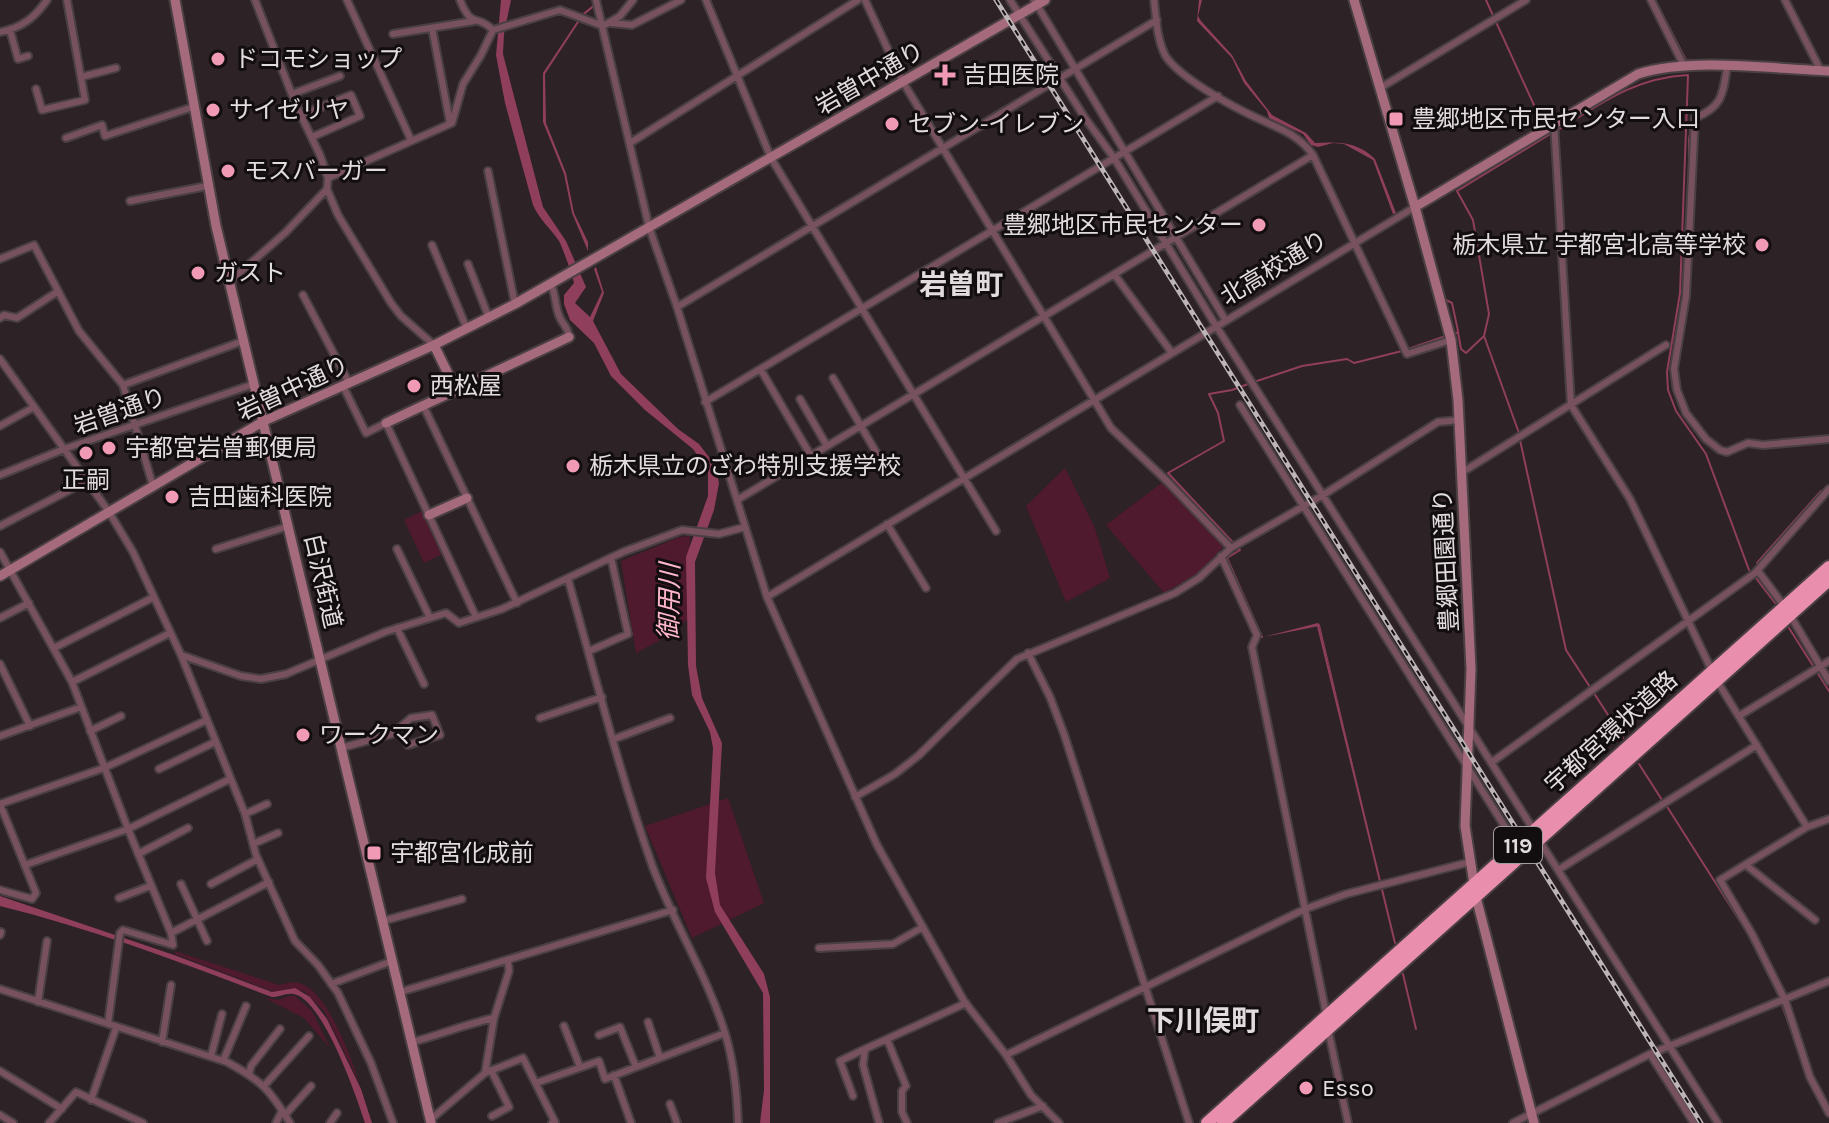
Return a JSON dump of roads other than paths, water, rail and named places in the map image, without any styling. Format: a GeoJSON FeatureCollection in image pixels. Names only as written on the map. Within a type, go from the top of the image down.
{"type":"FeatureCollection","features":[{"type":"Feature","properties":{"kind":"highway","name":"宇都宮環状道路"},"geometry":{"type":"LineString","coordinates":[[1207,1123],[1327,1022],[1715,676],[1787,611],[1829,567]]}},
{"type":"Feature","properties":{"kind":"highway","name":"宇都宮環状道路"},"geometry":{"type":"LineString","coordinates":[[1787,611],[1829,580]]}},
{"type":"Feature","properties":{"kind":"highway","name":"宇都宮環状道路"},"geometry":{"type":"LineString","coordinates":[[1475,890],[1517,846],[1537,835]]}},
{"type":"Feature","properties":{"kind":"highway","name":"宇都宮環状道路"},"geometry":{"type":"LineString","coordinates":[[1223,1123],[1327,1022]]}},
{"type":"Feature","properties":{"kind":"street"},"geometry":{"type":"LineString","coordinates":[[0,32],[34,18],[47,0]]}},
{"type":"Feature","properties":{"kind":"street"},"geometry":{"type":"LineString","coordinates":[[36,89],[42,110],[85,100],[67,0]]}},
{"type":"Feature","properties":{"kind":"street","name":"白沢街道"},"geometry":{"type":"LineString","coordinates":[[175,0],[207,186],[430,1122]]}},
{"type":"Feature","properties":{"kind":"street"},"geometry":{"type":"LineString","coordinates":[[255,0],[328,178],[327,189],[338,215],[391,303],[434,345],[456,390]]}},
{"type":"Feature","properties":{"kind":"street"},"geometry":{"type":"LineString","coordinates":[[347,0],[411,140]]}},
{"type":"Feature","properties":{"kind":"street"},"geometry":{"type":"LineString","coordinates":[[460,0],[466,15],[474,21]]}},
{"type":"Feature","properties":{"kind":"street"},"geometry":{"type":"LineString","coordinates":[[596,0],[649,227],[767,597],[877,845],[966,1003],[1006,1055],[1031,1095],[1059,1123]]}},
{"type":"Feature","properties":{"kind":"street"},"geometry":{"type":"LineString","coordinates":[[328,178],[450,123],[455,117],[463,84],[493,30],[560,10],[603,26],[611,23],[633,0]]}},
{"type":"Feature","properties":{"kind":"street"},"geometry":{"type":"LineString","coordinates":[[611,23],[632,25],[681,0]]}},
{"type":"Feature","properties":{"kind":"street"},"geometry":{"type":"LineString","coordinates":[[706,0],[771,158],[996,531]]}},
{"type":"Feature","properties":{"kind":"street"},"geometry":{"type":"LineString","coordinates":[[630,143],[858,0]]}},
{"type":"Feature","properties":{"kind":"street"},"geometry":{"type":"LineString","coordinates":[[865,0],[903,82],[1111,428],[1231,548]]}},
{"type":"Feature","properties":{"kind":"street"},"geometry":{"type":"LineString","coordinates":[[1010,0],[1114,158],[1216,326],[1718,1123]]}},
{"type":"Feature","properties":{"kind":"street"},"geometry":{"type":"LineString","coordinates":[[1154,0],[1164,53],[1173,66],[1254,117],[1304,142],[1313,155],[1407,354],[1451,340]]}},
{"type":"Feature","properties":{"kind":"street","name":"豊郷田園通り"},"geometry":{"type":"LineString","coordinates":[[1354,0],[1451,340],[1459,420],[1471,669],[1464,811],[1475,890],[1533,1118]]}},
{"type":"Feature","properties":{"kind":"street"},"geometry":{"type":"LineString","coordinates":[[1380,88],[1526,0]]}},
{"type":"Feature","properties":{"kind":"street"},"geometry":{"type":"LineString","coordinates":[[1651,0],[1684,66]]}},
{"type":"Feature","properties":{"kind":"street"},"geometry":{"type":"LineString","coordinates":[[1785,0],[1825,71]]}},
{"type":"Feature","properties":{"kind":"street"},"geometry":{"type":"LineString","coordinates":[[1038,2],[1226,321]]}},
{"type":"Feature","properties":{"kind":"street","name":"岩曽中通り"},"geometry":{"type":"LineString","coordinates":[[0,576],[264,421],[434,345],[515,304],[1038,2]]}},
{"type":"Feature","properties":{"kind":"street"},"geometry":{"type":"LineString","coordinates":[[1060,78],[1157,20]]}},
{"type":"Feature","properties":{"kind":"street"},"geometry":{"type":"LineString","coordinates":[[393,34],[474,21],[487,24],[493,30]]}},
{"type":"Feature","properties":{"kind":"street"},"geometry":{"type":"LineString","coordinates":[[432,28],[450,123]]}},
{"type":"Feature","properties":{"kind":"street"},"geometry":{"type":"LineString","coordinates":[[10,30],[18,59],[28,56]]}},
{"type":"Feature","properties":{"kind":"street","name":"北高校通り"},"geometry":{"type":"LineString","coordinates":[[767,597],[1638,74],[1684,66],[1825,71]]}},
{"type":"Feature","properties":{"kind":"street"},"geometry":{"type":"LineString","coordinates":[[1727,67],[1719,103],[1711,112],[1695,118],[1690,250],[1674,369],[1677,390],[1686,413],[1706,439],[1720,450],[1727,452],[1748,443],[1763,445],[1829,439]]}},
{"type":"Feature","properties":{"kind":"street"},"geometry":{"type":"LineString","coordinates":[[81,77],[116,68]]}},
{"type":"Feature","properties":{"kind":"street"},"geometry":{"type":"LineString","coordinates":[[292,94],[340,76]]}},
{"type":"Feature","properties":{"kind":"street"},"geometry":{"type":"LineString","coordinates":[[677,307],[1045,87]]}},
{"type":"Feature","properties":{"kind":"street"},"geometry":{"type":"LineString","coordinates":[[301,115],[351,95],[360,116],[312,137]]}},
{"type":"Feature","properties":{"kind":"street"},"geometry":{"type":"LineString","coordinates":[[705,402],[1218,96]]}},
{"type":"Feature","properties":{"kind":"street"},"geometry":{"type":"LineString","coordinates":[[66,138],[102,125],[105,136],[193,107]]}},
{"type":"Feature","properties":{"kind":"street"},"geometry":{"type":"LineString","coordinates":[[1554,122],[1571,405],[1630,499],[1715,676],[1807,827]]}},
{"type":"Feature","properties":{"kind":"street"},"geometry":{"type":"LineString","coordinates":[[737,500],[1313,155]]}},
{"type":"Feature","properties":{"kind":"street"},"geometry":{"type":"LineString","coordinates":[[488,171],[515,304]]}},
{"type":"Feature","properties":{"kind":"street"},"geometry":{"type":"LineString","coordinates":[[130,201],[207,186]]}},
{"type":"Feature","properties":{"kind":"street"},"geometry":{"type":"LineString","coordinates":[[229,282],[285,233],[327,189]]}},
{"type":"Feature","properties":{"kind":"street"},"geometry":{"type":"LineString","coordinates":[[0,259],[34,245],[79,331],[123,385],[153,486]]}},
{"type":"Feature","properties":{"kind":"street"},"geometry":{"type":"LineString","coordinates":[[432,245],[467,329]]}},
{"type":"Feature","properties":{"kind":"street"},"geometry":{"type":"LineString","coordinates":[[468,264],[489,318]]}},
{"type":"Feature","properties":{"kind":"street"},"geometry":{"type":"LineString","coordinates":[[1114,274],[1172,353]]}},
{"type":"Feature","properties":{"kind":"street"},"geometry":{"type":"LineString","coordinates":[[303,295],[366,433],[569,337],[569,329],[559,317],[551,284]]}},
{"type":"Feature","properties":{"kind":"street"},"geometry":{"type":"LineString","coordinates":[[0,318],[4,315],[17,318],[57,292]]}},
{"type":"Feature","properties":{"kind":"street"},"geometry":{"type":"LineString","coordinates":[[123,385],[243,341]]}},
{"type":"Feature","properties":{"kind":"street"},"geometry":{"type":"LineString","coordinates":[[1461,473],[1666,345]]}},
{"type":"Feature","properties":{"kind":"street"},"geometry":{"type":"LineString","coordinates":[[0,359],[109,512],[133,552],[181,655],[245,814],[258,859],[295,941],[318,965],[350,1016],[393,1123]]}},
{"type":"Feature","properties":{"kind":"street"},"geometry":{"type":"LineString","coordinates":[[761,370],[811,456]]}},
{"type":"Feature","properties":{"kind":"street"},"geometry":{"type":"LineString","coordinates":[[833,378],[880,459]]}},
{"type":"Feature","properties":{"kind":"street","name":"岩曽通り"},"geometry":{"type":"LineString","coordinates":[[0,475],[64,449],[254,384]]}},
{"type":"Feature","properties":{"kind":"street"},"geometry":{"type":"LineString","coordinates":[[800,399],[827,446]]}},
{"type":"Feature","properties":{"kind":"street"},"geometry":{"type":"LineString","coordinates":[[423,405],[517,603]]}},
{"type":"Feature","properties":{"kind":"street"},"geometry":{"type":"LineString","coordinates":[[1240,405],[1517,846]]}},
{"type":"Feature","properties":{"kind":"street"},"geometry":{"type":"LineString","coordinates":[[0,426],[34,407]]}},
{"type":"Feature","properties":{"kind":"street"},"geometry":{"type":"LineString","coordinates":[[855,797],[918,756],[1017,659],[1175,593],[1199,578],[1231,548],[1323,495],[1438,422],[1459,420]]}},
{"type":"Feature","properties":{"kind":"street"},"geometry":{"type":"LineString","coordinates":[[386,423],[476,617]]}},
{"type":"Feature","properties":{"kind":"street"},"geometry":{"type":"LineString","coordinates":[[0,526],[87,481]]}},
{"type":"Feature","properties":{"kind":"street"},"geometry":{"type":"LineString","coordinates":[[1492,762],[1758,571],[1829,489]]}},
{"type":"Feature","properties":{"kind":"street"},"geometry":{"type":"LineString","coordinates":[[429,515],[467,498]]}},
{"type":"Feature","properties":{"kind":"street"},"geometry":{"type":"LineString","coordinates":[[887,524],[926,588]]}},
{"type":"Feature","properties":{"kind":"street"},"geometry":{"type":"LineString","coordinates":[[216,549],[289,526]]}},
{"type":"Feature","properties":{"kind":"street"},"geometry":{"type":"LineString","coordinates":[[181,655],[241,676],[261,679],[286,674],[397,628],[446,613],[459,623],[517,603],[611,558],[682,530],[719,534],[745,527]]}},
{"type":"Feature","properties":{"kind":"street"},"geometry":{"type":"LineString","coordinates":[[397,549],[430,618]]}},
{"type":"Feature","properties":{"kind":"street"},"geometry":{"type":"LineString","coordinates":[[0,552],[72,682],[171,933],[173,945],[123,930],[120,933],[108,1024]]}},
{"type":"Feature","properties":{"kind":"street"},"geometry":{"type":"LineString","coordinates":[[1221,556],[1257,635],[1252,647],[1348,1123]]}},
{"type":"Feature","properties":{"kind":"street"},"geometry":{"type":"LineString","coordinates":[[589,651],[628,634],[611,558]]}},
{"type":"Feature","properties":{"kind":"street"},"geometry":{"type":"LineString","coordinates":[[1758,571],[1787,611],[1829,681]]}},
{"type":"Feature","properties":{"kind":"street"},"geometry":{"type":"LineString","coordinates":[[568,579],[640,830],[725,1033],[737,1089],[738,1123]]}},
{"type":"Feature","properties":{"kind":"street"},"geometry":{"type":"LineString","coordinates":[[54,648],[154,597]]}},
{"type":"Feature","properties":{"kind":"street"},"geometry":{"type":"LineString","coordinates":[[0,618],[29,603]]}},
{"type":"Feature","properties":{"kind":"street"},"geometry":{"type":"LineString","coordinates":[[397,628],[424,684]]}},
{"type":"Feature","properties":{"kind":"street"},"geometry":{"type":"LineString","coordinates":[[72,682],[170,633]]}},
{"type":"Feature","properties":{"kind":"street"},"geometry":{"type":"LineString","coordinates":[[1028,653],[1064,734],[1189,1123]]}},
{"type":"Feature","properties":{"kind":"street"},"geometry":{"type":"LineString","coordinates":[[1739,716],[1829,661]]}},
{"type":"Feature","properties":{"kind":"street"},"geometry":{"type":"LineString","coordinates":[[0,664],[30,726]]}},
{"type":"Feature","properties":{"kind":"street"},"geometry":{"type":"LineString","coordinates":[[540,718],[602,697]]}},
{"type":"Feature","properties":{"kind":"street"},"geometry":{"type":"LineString","coordinates":[[0,736],[81,707]]}},
{"type":"Feature","properties":{"kind":"street"},"geometry":{"type":"LineString","coordinates":[[341,748],[392,734],[411,718],[432,715],[440,735],[408,745]]}},
{"type":"Feature","properties":{"kind":"street"},"geometry":{"type":"LineString","coordinates":[[90,731],[121,716]]}},
{"type":"Feature","properties":{"kind":"street"},"geometry":{"type":"LineString","coordinates":[[614,739],[670,718]]}},
{"type":"Feature","properties":{"kind":"street"},"geometry":{"type":"LineString","coordinates":[[0,890],[32,899],[36,893],[0,804],[104,768],[207,720]]}},
{"type":"Feature","properties":{"kind":"street"},"geometry":{"type":"LineString","coordinates":[[159,769],[215,742]]}},
{"type":"Feature","properties":{"kind":"street"},"geometry":{"type":"LineString","coordinates":[[1558,870],[1757,745]]}},
{"type":"Feature","properties":{"kind":"street"},"geometry":{"type":"LineString","coordinates":[[25,865],[128,829],[230,779]]}},
{"type":"Feature","properties":{"kind":"street"},"geometry":{"type":"LineString","coordinates":[[245,814],[267,804]]}},
{"type":"Feature","properties":{"kind":"street"},"geometry":{"type":"LineString","coordinates":[[1829,819],[1807,827],[1720,880],[1752,934],[1785,1000],[1810,1077],[1829,1113]]}},
{"type":"Feature","properties":{"kind":"street"},"geometry":{"type":"LineString","coordinates":[[138,854],[188,828]]}},
{"type":"Feature","properties":{"kind":"street"},"geometry":{"type":"LineString","coordinates":[[253,844],[278,833]]}},
{"type":"Feature","properties":{"kind":"street"},"geometry":{"type":"LineString","coordinates":[[211,884],[258,859]]}},
{"type":"Feature","properties":{"kind":"street"},"geometry":{"type":"LineString","coordinates":[[1006,1055],[1305,909],[1346,894],[1470,862]]}},
{"type":"Feature","properties":{"kind":"street"},"geometry":{"type":"LineString","coordinates":[[1746,865],[1815,920]]}},
{"type":"Feature","properties":{"kind":"street"},"geometry":{"type":"LineString","coordinates":[[171,933],[269,882]]}},
{"type":"Feature","properties":{"kind":"street"},"geometry":{"type":"LineString","coordinates":[[181,884],[207,941]]}},
{"type":"Feature","properties":{"kind":"street"},"geometry":{"type":"LineString","coordinates":[[119,898],[150,886]]}},
{"type":"Feature","properties":{"kind":"street"},"geometry":{"type":"LineString","coordinates":[[383,921],[462,899]]}},
{"type":"Feature","properties":{"kind":"street"},"geometry":{"type":"LineString","coordinates":[[400,992],[673,910]]}},
{"type":"Feature","properties":{"kind":"street"},"geometry":{"type":"LineString","coordinates":[[819,948],[893,944],[923,927]]}},
{"type":"Feature","properties":{"kind":"street"},"geometry":{"type":"LineString","coordinates":[[38,1002],[47,941]]}},
{"type":"Feature","properties":{"kind":"street"},"geometry":{"type":"LineString","coordinates":[[492,1116],[509,1107],[488,1072],[494,1018],[509,971],[508,960]]}},
{"type":"Feature","properties":{"kind":"street"},"geometry":{"type":"LineString","coordinates":[[331,984],[392,961]]}},
{"type":"Feature","properties":{"kind":"street"},"geometry":{"type":"LineString","coordinates":[[1513,1123],[1533,1118],[1650,1054],[1828,983]]}},
{"type":"Feature","properties":{"kind":"street"},"geometry":{"type":"LineString","coordinates":[[162,1042],[171,985]]}},
{"type":"Feature","properties":{"kind":"street"},"geometry":{"type":"LineString","coordinates":[[0,989],[223,1061],[249,1074],[264,1086],[290,1123]]}},
{"type":"Feature","properties":{"kind":"street"},"geometry":{"type":"LineString","coordinates":[[853,1096],[840,1061],[966,1003]]}},
{"type":"Feature","properties":{"kind":"street"},"geometry":{"type":"LineString","coordinates":[[223,1061],[246,1006]]}},
{"type":"Feature","properties":{"kind":"street"},"geometry":{"type":"LineString","coordinates":[[211,1056],[222,1014]]}},
{"type":"Feature","properties":{"kind":"street"},"geometry":{"type":"LineString","coordinates":[[412,1042],[446,1034],[457,1026],[494,1018]]}},
{"type":"Feature","properties":{"kind":"street"},"geometry":{"type":"LineString","coordinates":[[648,1022],[660,1058]]}},
{"type":"Feature","properties":{"kind":"street"},"geometry":{"type":"LineString","coordinates":[[564,1026],[580,1067]]}},
{"type":"Feature","properties":{"kind":"street"},"geometry":{"type":"LineString","coordinates":[[599,1035],[620,1027],[636,1067]]}},
{"type":"Feature","properties":{"kind":"street"},"geometry":{"type":"LineString","coordinates":[[91,1100],[116,1028]]}},
{"type":"Feature","properties":{"kind":"street"},"geometry":{"type":"LineString","coordinates":[[249,1074],[251,1066],[280,1029]]}},
{"type":"Feature","properties":{"kind":"street"},"geometry":{"type":"LineString","coordinates":[[536,1083],[599,1061],[605,1079],[725,1033]]}},
{"type":"Feature","properties":{"kind":"street"},"geometry":{"type":"LineString","coordinates":[[264,1086],[309,1036]]}},
{"type":"Feature","properties":{"kind":"street"},"geometry":{"type":"LineString","coordinates":[[887,1039],[906,1086],[902,1091],[902,1112],[907,1123]]}},
{"type":"Feature","properties":{"kind":"street"},"geometry":{"type":"LineString","coordinates":[[865,1049],[863,1065],[879,1123]]}},
{"type":"Feature","properties":{"kind":"street"},"geometry":{"type":"LineString","coordinates":[[1650,1054],[1694,1123]]}},
{"type":"Feature","properties":{"kind":"street"},"geometry":{"type":"LineString","coordinates":[[430,1122],[488,1072],[523,1058],[555,1122],[552,1123]]}},
{"type":"Feature","properties":{"kind":"street"},"geometry":{"type":"LineString","coordinates":[[0,1071],[62,1109]]}},
{"type":"Feature","properties":{"kind":"street"},"geometry":{"type":"LineString","coordinates":[[614,1075],[631,1123]]}},
{"type":"Feature","properties":{"kind":"street"},"geometry":{"type":"LineString","coordinates":[[276,1123],[311,1086]]}},
{"type":"Feature","properties":{"kind":"street"},"geometry":{"type":"LineString","coordinates":[[49,1123],[76,1092],[143,1123]]}},
{"type":"Feature","properties":{"kind":"street"},"geometry":{"type":"LineString","coordinates":[[670,1104],[677,1123]]}},
{"type":"Feature","properties":{"kind":"street"},"geometry":{"type":"LineString","coordinates":[[998,1123],[1043,1106]]}},
{"type":"Feature","properties":{"kind":"street"},"geometry":{"type":"LineString","coordinates":[[330,1123],[337,1113]]}},
{"type":"Feature","properties":{"kind":"street"},"geometry":{"type":"LineString","coordinates":[[0,1115],[13,1123]]}},
{"type":"Feature","properties":{"kind":"street"},"geometry":{"type":"LineString","coordinates":[[120,1123],[124,1116]]}},
{"type":"Feature","properties":{"kind":"waterway"},"geometry":{"type":"LineString","coordinates":[[1486,0],[1544,127]]}},
{"type":"Feature","properties":{"kind":"waterway"},"geometry":{"type":"LineString","coordinates":[[1655,0],[1686,60],[1707,61]]}},
{"type":"Feature","properties":{"kind":"waterway"},"geometry":{"type":"LineString","coordinates":[[1558,130],[1635,87],[1688,75],[1680,293],[1667,372],[1668,390],[1676,411],[1706,454],[1749,570]]}},
{"type":"Feature","properties":{"kind":"waterway"},"geometry":{"type":"LineString","coordinates":[[1718,95],[1722,77]]}},
{"type":"Feature","properties":{"kind":"waterway"},"geometry":{"type":"LineString","coordinates":[[1689,178],[1693,113],[1701,113]]}},
{"type":"Feature","properties":{"kind":"waterway"},"geometry":{"type":"LineString","coordinates":[[1484,336],[1489,314],[1473,220],[1457,191],[1552,133]]}},
{"type":"Feature","properties":{"kind":"waterway"},"geometry":{"type":"LineString","coordinates":[[1444,299],[1452,303],[1458,331]]}},
{"type":"Feature","properties":{"kind":"waterway"},"geometry":{"type":"LineString","coordinates":[[1682,304],[1672,372],[1682,411]]}},
{"type":"Feature","properties":{"kind":"waterway"},"geometry":{"type":"LineString","coordinates":[[1456,333],[1461,349],[1466,353],[1484,336],[1519,433]]}},
{"type":"Feature","properties":{"kind":"waterway"},"geometry":{"type":"LineString","coordinates":[[1408,349],[1443,337]]}},
{"type":"Feature","properties":{"kind":"waterway"},"geometry":{"type":"LineString","coordinates":[[1254,382],[1302,366],[1347,359],[1354,363],[1402,351]]}},
{"type":"Feature","properties":{"kind":"waterway"},"geometry":{"type":"LineString","coordinates":[[1248,384],[1209,394],[1218,413],[1224,441],[1168,473],[1240,550],[1227,558],[1262,637]]}},
{"type":"Feature","properties":{"kind":"waterway"},"geometry":{"type":"LineString","coordinates":[[1685,417],[1698,434]]}},
{"type":"Feature","properties":{"kind":"waterway"},"geometry":{"type":"LineString","coordinates":[[1520,440],[1566,650],[1623,738]]}},
{"type":"Feature","properties":{"kind":"waterway"},"geometry":{"type":"LineString","coordinates":[[1766,448],[1829,442]]}},
{"type":"Feature","properties":{"kind":"waterway"},"geometry":{"type":"LineString","coordinates":[[1714,449],[1726,454]]}},
{"type":"Feature","properties":{"kind":"waterway"},"geometry":{"type":"LineString","coordinates":[[1757,563],[1821,491]]}},
{"type":"Feature","properties":{"kind":"waterway"},"geometry":{"type":"LineString","coordinates":[[1755,577],[1775,603]]}},
{"type":"Feature","properties":{"kind":"waterway"},"geometry":{"type":"LineString","coordinates":[[1318,626],[1395,943]]}},
{"type":"Feature","properties":{"kind":"waterway"},"geometry":{"type":"LineString","coordinates":[[1789,628],[1829,691]]}},
{"type":"Feature","properties":{"kind":"waterway"},"geometry":{"type":"LineString","coordinates":[[1639,764],[1662,800]]}},
{"type":"Feature","properties":{"kind":"waterway"},"geometry":{"type":"LineString","coordinates":[[1666,805],[1750,937],[1778,994],[1799,1052]]}},
{"type":"Feature","properties":{"kind":"waterway"},"geometry":{"type":"LineString","coordinates":[[1403,974],[1416,1029]]}},
{"type":"Feature","properties":{"kind":"railway"},"geometry":{"type":"LineString","coordinates":[[996,0],[1701,1123]]}},
{"type":"Feature","properties":{"kind":"place","name":"ドコモショップ"},"geometry":{"type":"Point","coordinates":[218,59]}},
{"type":"Feature","properties":{"kind":"place","name":"吉田医院"},"geometry":{"type":"Point","coordinates":[945,75]}},
{"type":"Feature","properties":{"kind":"place","name":"サイゼリヤ"},"geometry":{"type":"Point","coordinates":[213,110]}},
{"type":"Feature","properties":{"kind":"place","name":"豊郷地区市民センター入口"},"geometry":{"type":"Point","coordinates":[1396,119]}},
{"type":"Feature","properties":{"kind":"place","name":"セブン-イレブン"},"geometry":{"type":"Point","coordinates":[892,124]}},
{"type":"Feature","properties":{"kind":"place","name":"モスバーガー"},"geometry":{"type":"Point","coordinates":[228,171]}},
{"type":"Feature","properties":{"kind":"place","name":"豊郷地区市民センター"},"geometry":{"type":"Point","coordinates":[1259,225]}},
{"type":"Feature","properties":{"kind":"place","name":"栃木県立 宇都宮北高等学校"},"geometry":{"type":"Point","coordinates":[1762,245]}},
{"type":"Feature","properties":{"kind":"place","name":"ガスト"},"geometry":{"type":"Point","coordinates":[198,273]}},
{"type":"Feature","properties":{"kind":"place","name":"西松屋"},"geometry":{"type":"Point","coordinates":[414,386]}},
{"type":"Feature","properties":{"kind":"place","name":"宇都宮岩曽郵便局"},"geometry":{"type":"Point","coordinates":[109,448]}},
{"type":"Feature","properties":{"kind":"place","name":"正嗣"},"geometry":{"type":"Point","coordinates":[86,453]}},
{"type":"Feature","properties":{"kind":"place","name":"栃木県立のざわ特別支援学校"},"geometry":{"type":"Point","coordinates":[573,466]}},
{"type":"Feature","properties":{"kind":"place","name":"吉田歯科医院"},"geometry":{"type":"Point","coordinates":[172,497]}},
{"type":"Feature","properties":{"kind":"place","name":"ワークマン"},"geometry":{"type":"Point","coordinates":[303,735]}},
{"type":"Feature","properties":{"kind":"place","name":"宇都宮化成前"},"geometry":{"type":"Point","coordinates":[374,853]}},
{"type":"Feature","properties":{"kind":"place","name":"Esso"},"geometry":{"type":"Point","coordinates":[1306,1088]}},
{"type":"Feature","properties":{"kind":"district","name":"岩曽町"},"geometry":{"type":"Point","coordinates":[961,284]}},
{"type":"Feature","properties":{"kind":"district","name":"下川俣町"},"geometry":{"type":"Point","coordinates":[1203,1020]}},
{"type":"Feature","properties":{"kind":"water label","name":"御用川"},"geometry":{"type":"Point","coordinates":[669,602]}}]}
